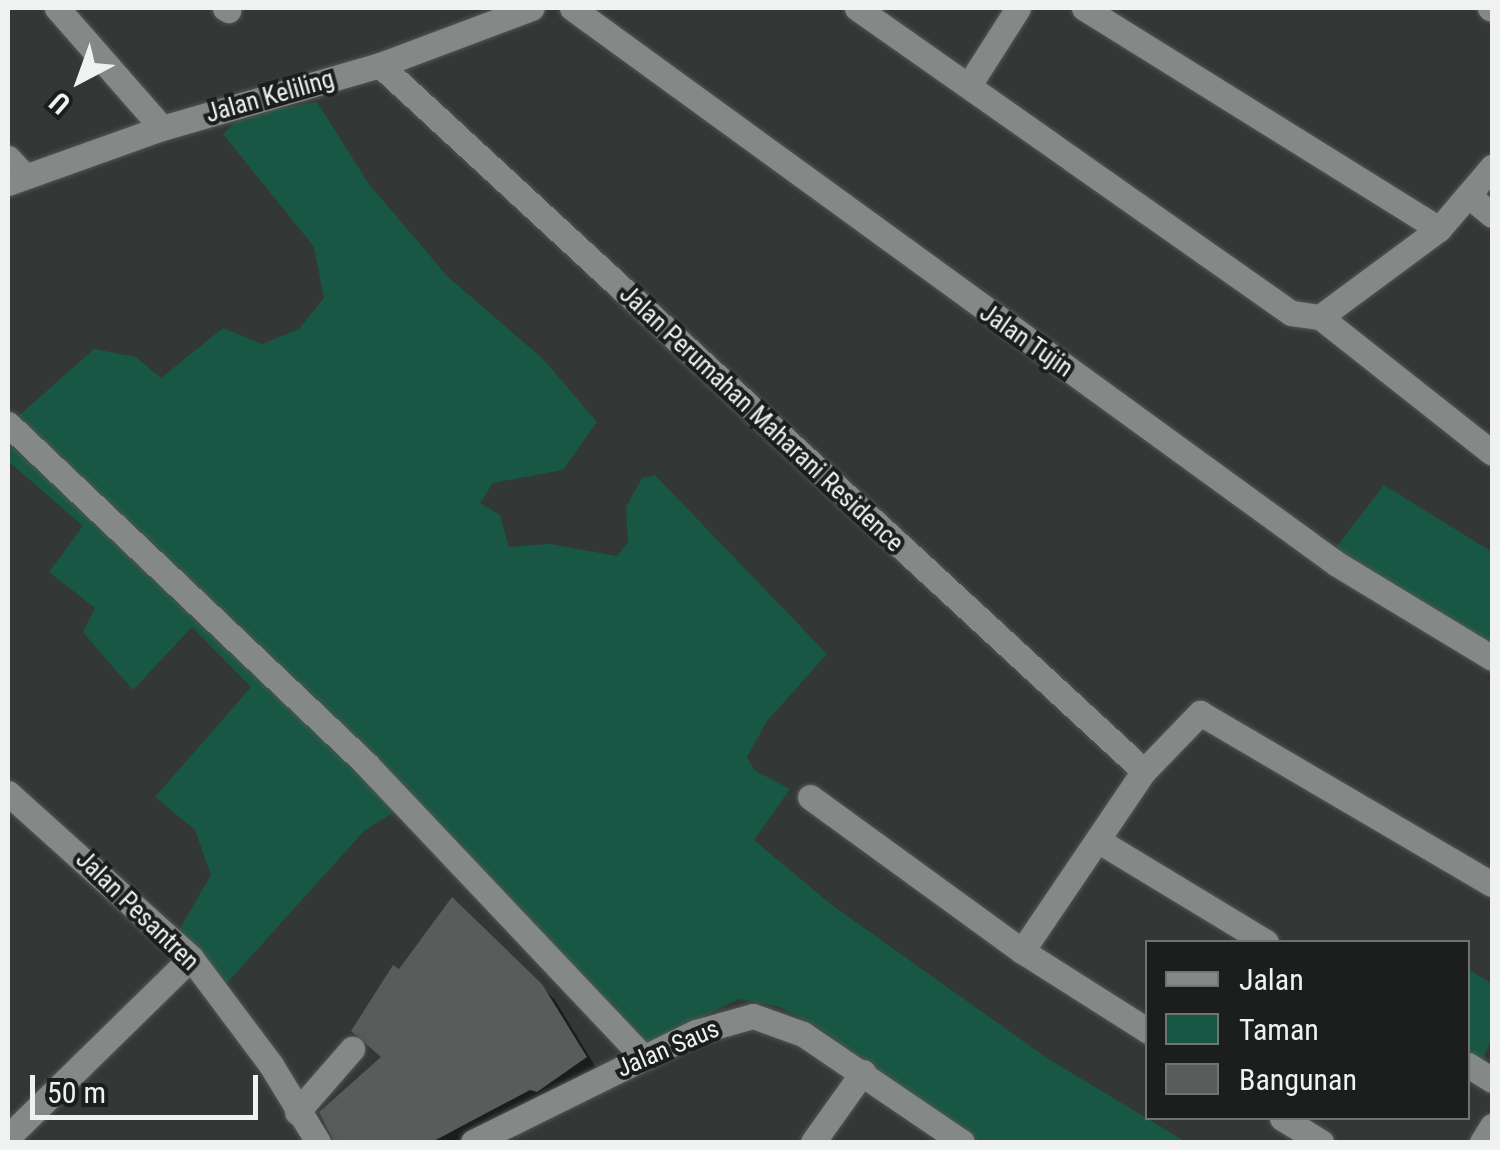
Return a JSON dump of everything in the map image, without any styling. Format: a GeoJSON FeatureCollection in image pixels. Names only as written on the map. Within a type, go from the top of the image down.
{"type":"FeatureCollection","features":[{"type":"Feature","properties":{"kind":"street"},"geometry":{"type":"LineString","coordinates":[[57,8],[162,128]]}},
{"type":"Feature","properties":{"kind":"street","name":"Jalan Keliling"},"geometry":{"type":"LineString","coordinates":[[13,172],[380,64],[532,8]]}},
{"type":"Feature","properties":{"kind":"street","name":"Jalan Tujin"},"geometry":{"type":"LineString","coordinates":[[572,8],[1337,564],[1492,658]]}},
{"type":"Feature","properties":{"kind":"street"},"geometry":{"type":"LineString","coordinates":[[857,8],[1291,313],[1320,317],[1492,452]]}},
{"type":"Feature","properties":{"kind":"street"},"geometry":{"type":"LineString","coordinates":[[970,85],[1018,8]]}},
{"type":"Feature","properties":{"kind":"street"},"geometry":{"type":"LineString","coordinates":[[1084,8],[1439,228]]}},
{"type":"Feature","properties":{"kind":"street","name":"Jalan Perumahan Maharani Residence"},"geometry":{"type":"LineString","coordinates":[[380,64],[1144,770]]}},
{"type":"Feature","properties":{"kind":"street"},"geometry":{"type":"LineString","coordinates":[[1320,317],[1439,228],[1492,167]]}},
{"type":"Feature","properties":{"kind":"street"},"geometry":{"type":"LineString","coordinates":[[1468,195],[1492,214]]}},
{"type":"Feature","properties":{"kind":"street"},"geometry":{"type":"LineString","coordinates":[[8,424],[366,764],[643,1057]]}},
{"type":"Feature","properties":{"kind":"street"},"geometry":{"type":"LineString","coordinates":[[1022,951],[1144,770],[1200,713],[1492,884]]}},
{"type":"Feature","properties":{"kind":"street","name":"Jalan Pesantren"},"geometry":{"type":"LineString","coordinates":[[8,794],[191,958],[271,1065],[318,1142]]}},
{"type":"Feature","properties":{"kind":"street"},"geometry":{"type":"LineString","coordinates":[[810,797],[1022,951],[1145,1030]]}},
{"type":"Feature","properties":{"kind":"street"},"geometry":{"type":"LineString","coordinates":[[1099,841],[1263,940]]}},
{"type":"Feature","properties":{"kind":"street"},"geometry":{"type":"LineString","coordinates":[[8,1137],[191,958]]}},
{"type":"Feature","properties":{"kind":"street","name":"Jalan Saus"},"geometry":{"type":"LineString","coordinates":[[473,1142],[643,1057],[753,1016],[802,1034],[864,1072],[962,1142]]}},
{"type":"Feature","properties":{"kind":"street"},"geometry":{"type":"LineString","coordinates":[[297,1112],[352,1049]]}},
{"type":"Feature","properties":{"kind":"street"},"geometry":{"type":"LineString","coordinates":[[1470,1066],[1492,1080]]}},
{"type":"Feature","properties":{"kind":"street"},"geometry":{"type":"LineString","coordinates":[[812,1142],[864,1072]]}},
{"type":"Feature","properties":{"kind":"street"},"geometry":{"type":"LineString","coordinates":[[1285,1120],[1322,1142]]}},
{"type":"Feature","properties":{"kind":"street"},"geometry":{"type":"LineString","coordinates":[[1482,1142],[1492,1126]]}},
{"type":"Feature","properties":{"kind":"green space"},"geometry":{"type":"Polygon","coordinates":[[[317,102],[369,184],[447,276],[544,360],[597,422],[563,470],[493,483],[480,503],[500,515],[509,547],[550,544],[617,556],[628,542],[626,507],[642,478],[655,475],[827,654],[767,721],[747,757],[754,770],[790,789],[754,840],[832,905],[1047,1058],[1186,1142],[980,1142],[820,1029],[780,1007],[739,999],[643,1046],[411,801],[364,831],[226,984],[178,932],[211,875],[195,830],[155,797],[251,687],[192,627],[133,690],[83,632],[95,608],[49,572],[83,526],[8,461],[8,411],[15,419],[94,349],[136,357],[161,378],[223,328],[262,344],[299,329],[324,298],[314,247],[223,134],[244,114],[317,102]]]}},
{"type":"Feature","properties":{"kind":"green space"},"geometry":{"type":"Polygon","coordinates":[[[1384,485],[1492,552],[1492,643],[1335,549],[1384,485]]]}},
{"type":"Feature","properties":{"kind":"green space"},"geometry":{"type":"Polygon","coordinates":[[[1470,970],[1492,984],[1492,1037],[1482,1062],[1470,1054],[1470,970]]]}},
{"type":"Feature","properties":{"kind":"building"},"geometry":{"type":"Polygon","coordinates":[[[452,897],[542,984],[587,1057],[537,1092],[530,1090],[432,1142],[334,1142],[319,1112],[381,1057],[351,1031],[393,965],[399,969],[452,897]]]}}]}
